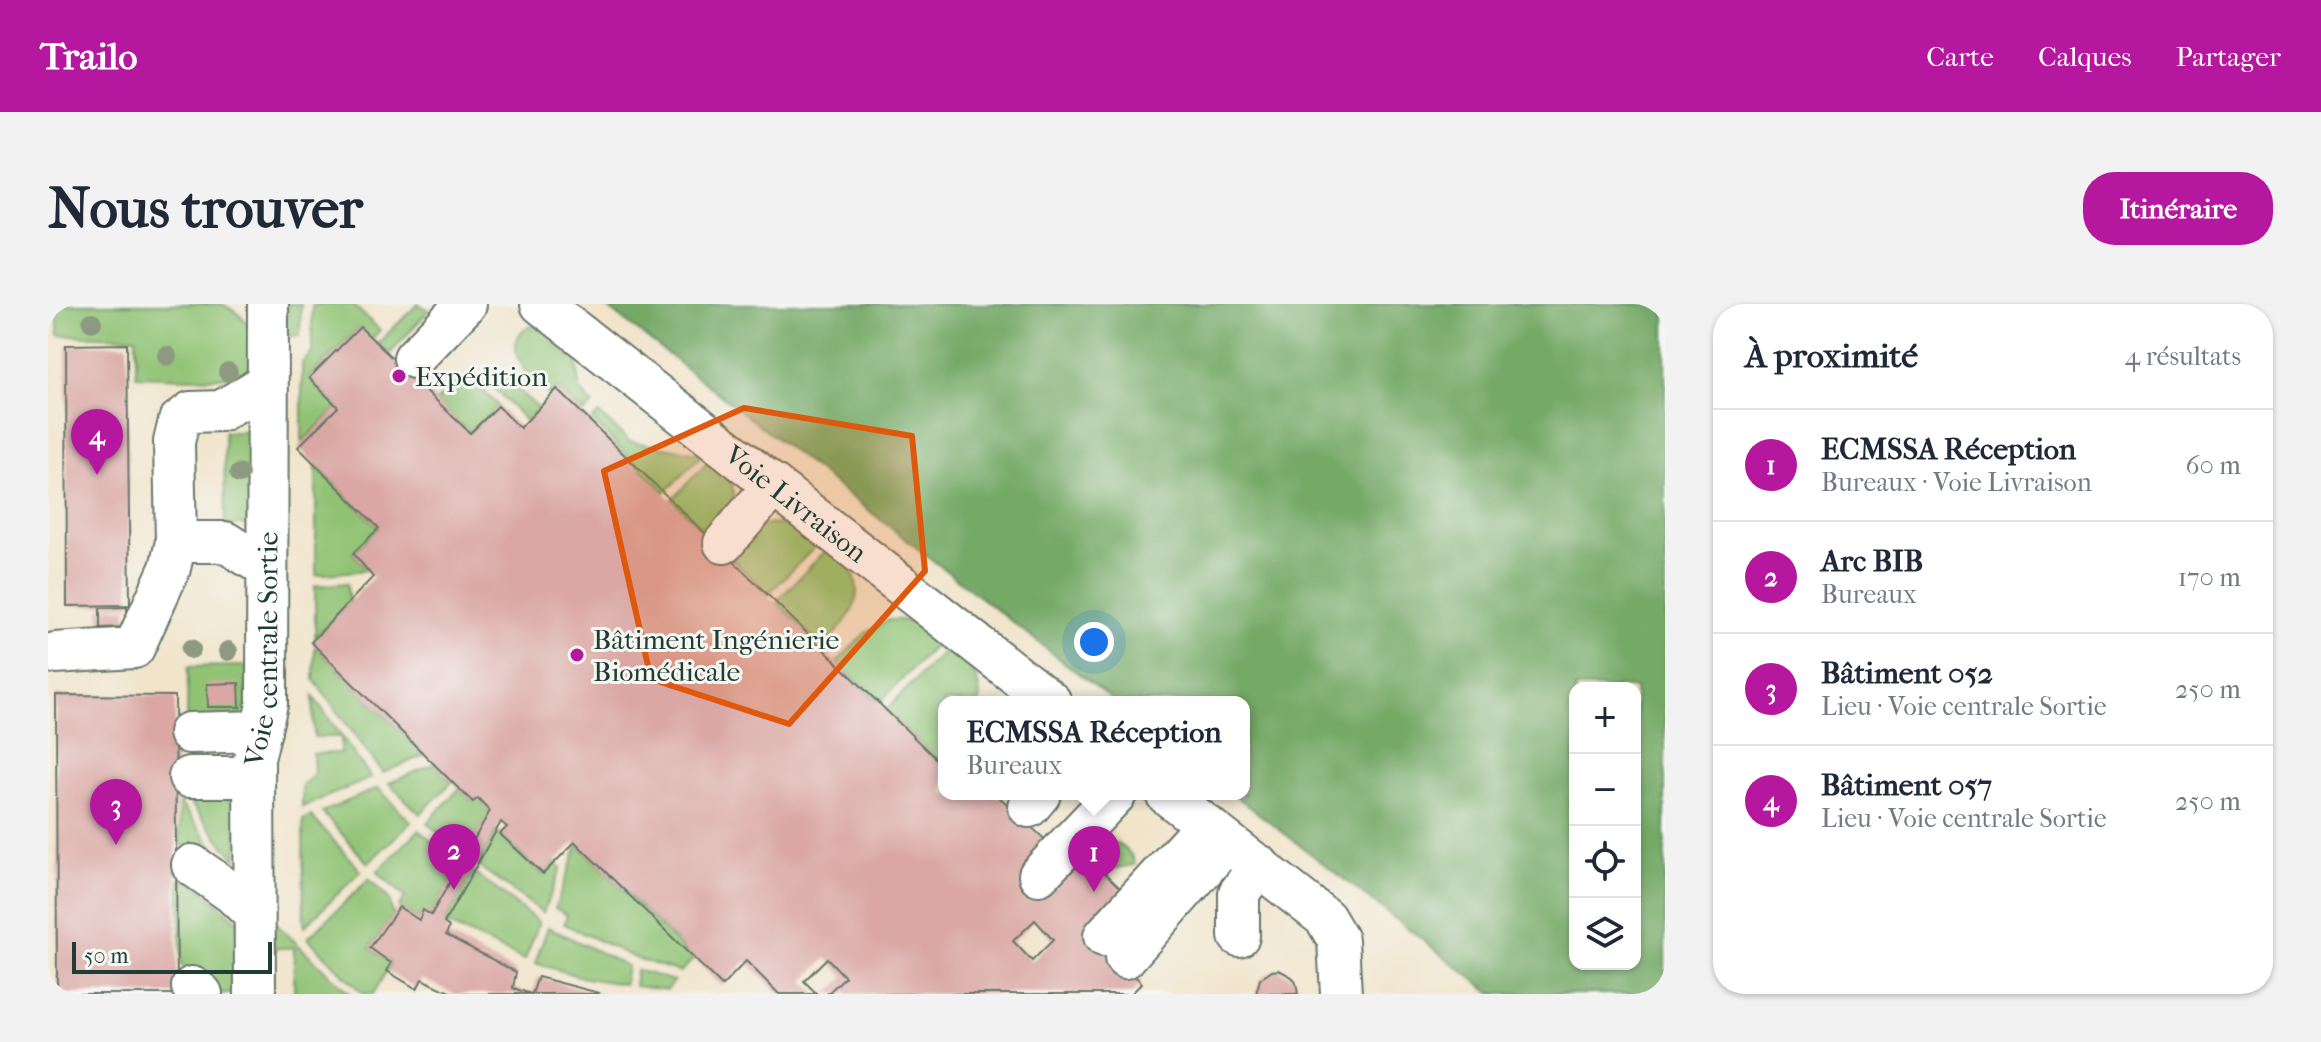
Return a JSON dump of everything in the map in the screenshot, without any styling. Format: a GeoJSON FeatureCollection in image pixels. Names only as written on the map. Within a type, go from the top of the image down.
{"type":"FeatureCollection","features":[{"type":"Feature","properties":{"kind":"street","name":"Voie centrale Sortie"},"geometry":{"type":"LineString","coordinates":[[255,994],[254,777],[255,753],[267,704],[268,304]]}},
{"type":"Feature","properties":{"kind":"street"},"geometry":{"type":"LineString","coordinates":[[414,358],[466,304]]}},
{"type":"Feature","properties":{"kind":"street","name":"Voie Livraison"},"geometry":{"type":"LineString","coordinates":[[541,304],[1043,696]]}},
{"type":"Feature","properties":{"kind":"street"},"geometry":{"type":"LineString","coordinates":[[55,653],[134,648],[170,568],[176,542],[174,442],[179,421],[191,412],[221,411],[267,383]]}},
{"type":"Feature","properties":{"kind":"street"},"geometry":{"type":"LineString","coordinates":[[724,543],[774,485]]}},
{"type":"Feature","properties":{"kind":"street"},"geometry":{"type":"LineString","coordinates":[[176,542],[225,542],[267,568]]}},
{"type":"Feature","properties":{"kind":"street"},"geometry":{"type":"LineString","coordinates":[[189,733],[261,731]]}},
{"type":"Feature","properties":{"kind":"street"},"geometry":{"type":"LineString","coordinates":[[189,777],[254,777]]}},
{"type":"Feature","properties":{"kind":"street"},"geometry":{"type":"LineString","coordinates":[[1039,875],[1110,800]]}},
{"type":"Feature","properties":{"kind":"street"},"geometry":{"type":"LineString","coordinates":[[1174,800],[1325,918],[1338,940],[1341,994]]}},
{"type":"Feature","properties":{"kind":"street"},"geometry":{"type":"LineString","coordinates":[[1114,947],[1217,833]]}},
{"type":"Feature","properties":{"kind":"street"},"geometry":{"type":"LineString","coordinates":[[192,865],[232,893],[254,914]]}},
{"type":"Feature","properties":{"kind":"street"},"geometry":{"type":"LineString","coordinates":[[1239,936],[1239,893],[1259,865]]}},
{"type":"Feature","properties":{"kind":"highlighted area"},"geometry":{"type":"Polygon","coordinates":[[[744,408],[912,436],[925,571],[789,724],[651,679],[604,471],[744,408]]]}},
{"type":"Feature","properties":{"kind":"green space"},"geometry":{"type":"Polygon","coordinates":[[[58,304],[222,304],[241,316],[250,329],[252,367],[231,376],[136,376],[136,337],[58,335],[58,304]]]}},
{"type":"Feature","properties":{"kind":"green space"},"geometry":{"type":"Polygon","coordinates":[[[288,304],[301,304],[300,336],[284,336],[288,304]]]}},
{"type":"Feature","properties":{"kind":"green space"},"geometry":{"type":"Polygon","coordinates":[[[314,304],[352,304],[380,330],[372,339],[359,328],[309,377],[338,407],[302,442],[302,363],[312,353],[314,304]]]}},
{"type":"Feature","properties":{"kind":"green space"},"geometry":{"type":"Polygon","coordinates":[[[418,304],[429,310],[390,354],[377,344],[418,304]]]}},
{"type":"Feature","properties":{"kind":"green space"},"geometry":{"type":"Polygon","coordinates":[[[603,304],[1665,304],[1665,994],[1493,994],[1241,800],[1250,800],[1250,696],[1107,696],[603,304]]]}},
{"type":"Feature","properties":{"kind":"green space"},"geometry":{"type":"Polygon","coordinates":[[[530,326],[541,326],[569,347],[577,361],[580,390],[593,405],[584,413],[557,389],[550,396],[520,362],[516,343],[520,334],[530,326]]]}},
{"type":"Feature","properties":{"kind":"green space"},"geometry":{"type":"Polygon","coordinates":[[[484,373],[502,376],[538,408],[526,421],[484,378],[484,373]]]}},
{"type":"Feature","properties":{"kind":"green space"},"geometry":{"type":"Polygon","coordinates":[[[474,374],[473,380],[498,406],[470,433],[436,401],[459,379],[474,374]]]}},
{"type":"Feature","properties":{"kind":"green space"},"geometry":{"type":"Polygon","coordinates":[[[599,414],[629,441],[703,454],[665,492],[592,420],[599,414]]]}},
{"type":"Feature","properties":{"kind":"green space"},"geometry":{"type":"Polygon","coordinates":[[[224,432],[252,432],[252,525],[225,525],[224,432]]]}},
{"type":"Feature","properties":{"kind":"green space"},"geometry":{"type":"Polygon","coordinates":[[[711,459],[729,479],[734,498],[715,542],[672,499],[711,459]]]}},
{"type":"Feature","properties":{"kind":"green space"},"geometry":{"type":"Polygon","coordinates":[[[316,466],[379,528],[353,553],[367,570],[316,575],[316,466]]]}},
{"type":"Feature","properties":{"kind":"green space"},"geometry":{"type":"Polygon","coordinates":[[[768,524],[796,526],[818,544],[768,594],[727,554],[759,527],[768,524]]]}},
{"type":"Feature","properties":{"kind":"green space"},"geometry":{"type":"Polygon","coordinates":[[[826,550],[847,565],[857,588],[852,610],[822,647],[776,602],[826,550]]]}},
{"type":"Feature","properties":{"kind":"green space"},"geometry":{"type":"Polygon","coordinates":[[[347,583],[349,603],[315,637],[315,586],[347,583]]]}},
{"type":"Feature","properties":{"kind":"green space"},"geometry":{"type":"Polygon","coordinates":[[[889,620],[916,624],[940,640],[879,703],[837,662],[865,633],[889,620]]]}},
{"type":"Feature","properties":{"kind":"green space"},"geometry":{"type":"Polygon","coordinates":[[[315,646],[425,755],[383,773],[314,680],[315,646]]]}},
{"type":"Feature","properties":{"kind":"green space"},"geometry":{"type":"Polygon","coordinates":[[[949,646],[972,670],[978,684],[979,696],[938,696],[937,760],[886,710],[949,646]]]}},
{"type":"Feature","properties":{"kind":"green space"},"geometry":{"type":"Polygon","coordinates":[[[247,666],[246,706],[240,717],[187,722],[188,667],[247,666]]]}},
{"type":"Feature","properties":{"kind":"green space"},"geometry":{"type":"Polygon","coordinates":[[[313,696],[371,778],[302,807],[302,785],[314,775],[313,754],[341,753],[341,737],[314,737],[313,696]]]}},
{"type":"Feature","properties":{"kind":"green space"},"geometry":{"type":"Polygon","coordinates":[[[434,764],[452,782],[420,814],[389,783],[434,764]]]}},
{"type":"Feature","properties":{"kind":"green space"},"geometry":{"type":"Polygon","coordinates":[[[378,788],[411,822],[368,863],[322,812],[378,788]]]}},
{"type":"Feature","properties":{"kind":"green space"},"geometry":{"type":"Polygon","coordinates":[[[459,789],[473,802],[478,798],[490,811],[465,856],[427,823],[459,789]]]}},
{"type":"Feature","properties":{"kind":"green space"},"geometry":{"type":"Polygon","coordinates":[[[188,796],[220,796],[236,806],[237,861],[187,799],[188,796]]]}},
{"type":"Feature","properties":{"kind":"green space"},"geometry":{"type":"Polygon","coordinates":[[[179,802],[243,886],[180,843],[179,802]]]}},
{"type":"Feature","properties":{"kind":"green space"},"geometry":{"type":"Polygon","coordinates":[[[311,816],[361,871],[304,927],[303,820],[311,816]]]}},
{"type":"Feature","properties":{"kind":"green space"},"geometry":{"type":"Polygon","coordinates":[[[419,830],[459,867],[431,915],[423,911],[419,920],[399,907],[405,897],[377,872],[419,830]]]}},
{"type":"Feature","properties":{"kind":"green space"},"geometry":{"type":"Polygon","coordinates":[[[496,831],[542,874],[555,861],[561,868],[543,913],[477,865],[496,831]]]}},
{"type":"Feature","properties":{"kind":"green space"},"geometry":{"type":"Polygon","coordinates":[[[1105,842],[1124,848],[1135,865],[1109,869],[1105,842]]]}},
{"type":"Feature","properties":{"kind":"green space"},"geometry":{"type":"Polygon","coordinates":[[[578,845],[694,959],[680,972],[635,958],[564,924],[567,915],[555,908],[578,845]]]}},
{"type":"Feature","properties":{"kind":"green space"},"geometry":{"type":"Polygon","coordinates":[[[473,872],[539,922],[525,960],[444,923],[473,872]]]}},
{"type":"Feature","properties":{"kind":"green space"},"geometry":{"type":"Polygon","coordinates":[[[189,878],[238,921],[246,994],[223,994],[181,965],[180,880],[189,878]]]}},
{"type":"Feature","properties":{"kind":"green space"},"geometry":{"type":"Polygon","coordinates":[[[369,879],[389,899],[393,916],[370,948],[391,963],[373,994],[363,994],[308,938],[369,879]]]}},
{"type":"Feature","properties":{"kind":"green space"},"geometry":{"type":"Polygon","coordinates":[[[272,920],[350,994],[294,994],[294,948],[272,948],[272,920]]]}},
{"type":"Feature","properties":{"kind":"green space"},"geometry":{"type":"Polygon","coordinates":[[[548,927],[627,966],[624,984],[585,978],[535,963],[548,927]]]}},
{"type":"Feature","properties":{"kind":"green space"},"geometry":{"type":"Polygon","coordinates":[[[636,970],[674,981],[667,990],[634,986],[636,970]]]}},
{"type":"Feature","properties":{"kind":"building","name":"Bâtiment Ingénierie Biomédicale"},"geometry":{"type":"Polygon","coordinates":[[[360,327],[470,433],[498,406],[520,428],[557,389],[938,759],[938,800],[1002,800],[1054,848],[1032,873],[1051,892],[1087,856],[1124,892],[1088,930],[1142,983],[1131,994],[827,994],[845,977],[827,958],[804,981],[817,994],[779,994],[746,961],[722,986],[575,842],[543,874],[500,834],[507,827],[501,822],[444,923],[449,927],[446,935],[516,972],[513,988],[531,994],[454,994],[422,979],[417,989],[387,971],[391,963],[370,948],[399,907],[419,920],[423,910],[431,915],[490,811],[478,798],[473,802],[459,789],[311,642],[373,577],[353,553],[379,528],[298,447],[338,407],[309,378],[360,327]],[[1035,920],[1013,941],[1032,961],[1053,940],[1035,920]]]}},
{"type":"Feature","properties":{"kind":"building"},"geometry":{"type":"Polygon","coordinates":[[[127,344],[130,605],[67,606],[66,345],[127,344]]]}},
{"type":"Feature","properties":{"kind":"building"},"geometry":{"type":"Polygon","coordinates":[[[127,607],[127,627],[100,628],[100,608],[127,607]]]}},
{"type":"Feature","properties":{"kind":"building"},"geometry":{"type":"Polygon","coordinates":[[[239,683],[240,707],[208,707],[207,684],[239,683]]]}},
{"type":"Feature","properties":{"kind":"building"},"geometry":{"type":"Polygon","coordinates":[[[56,695],[175,696],[177,994],[57,994],[56,695]]]}},
{"type":"Feature","properties":{"kind":"building"},"geometry":{"type":"Polygon","coordinates":[[[1279,970],[1292,977],[1298,994],[1256,994],[1260,979],[1279,970]]]}},
{"type":"Feature","properties":{"kind":"building"},"geometry":{"type":"Polygon","coordinates":[[[538,977],[599,993],[532,994],[538,977]]]}},
{"type":"Feature","properties":{"kind":"place","name":"Expédition"},"geometry":{"type":"Point","coordinates":[399,376]}},
{"type":"Feature","properties":{"kind":"place","name":"Bâtiment 057"},"geometry":{"type":"Point","coordinates":[97,475]}},
{"type":"Feature","properties":{"kind":"place","name":"Bâtiment Ingénierie Biomédicale"},"geometry":{"type":"Point","coordinates":[577,655]}},
{"type":"Feature","properties":{"kind":"place","name":"Bâtiment 052"},"geometry":{"type":"Point","coordinates":[116,845]}},
{"type":"Feature","properties":{"kind":"place","name":"Arc BIB"},"geometry":{"type":"Point","coordinates":[454,890]}},
{"type":"Feature","properties":{"kind":"place","name":"ECMSSA Réception"},"geometry":{"type":"Point","coordinates":[1094,892]}}]}
